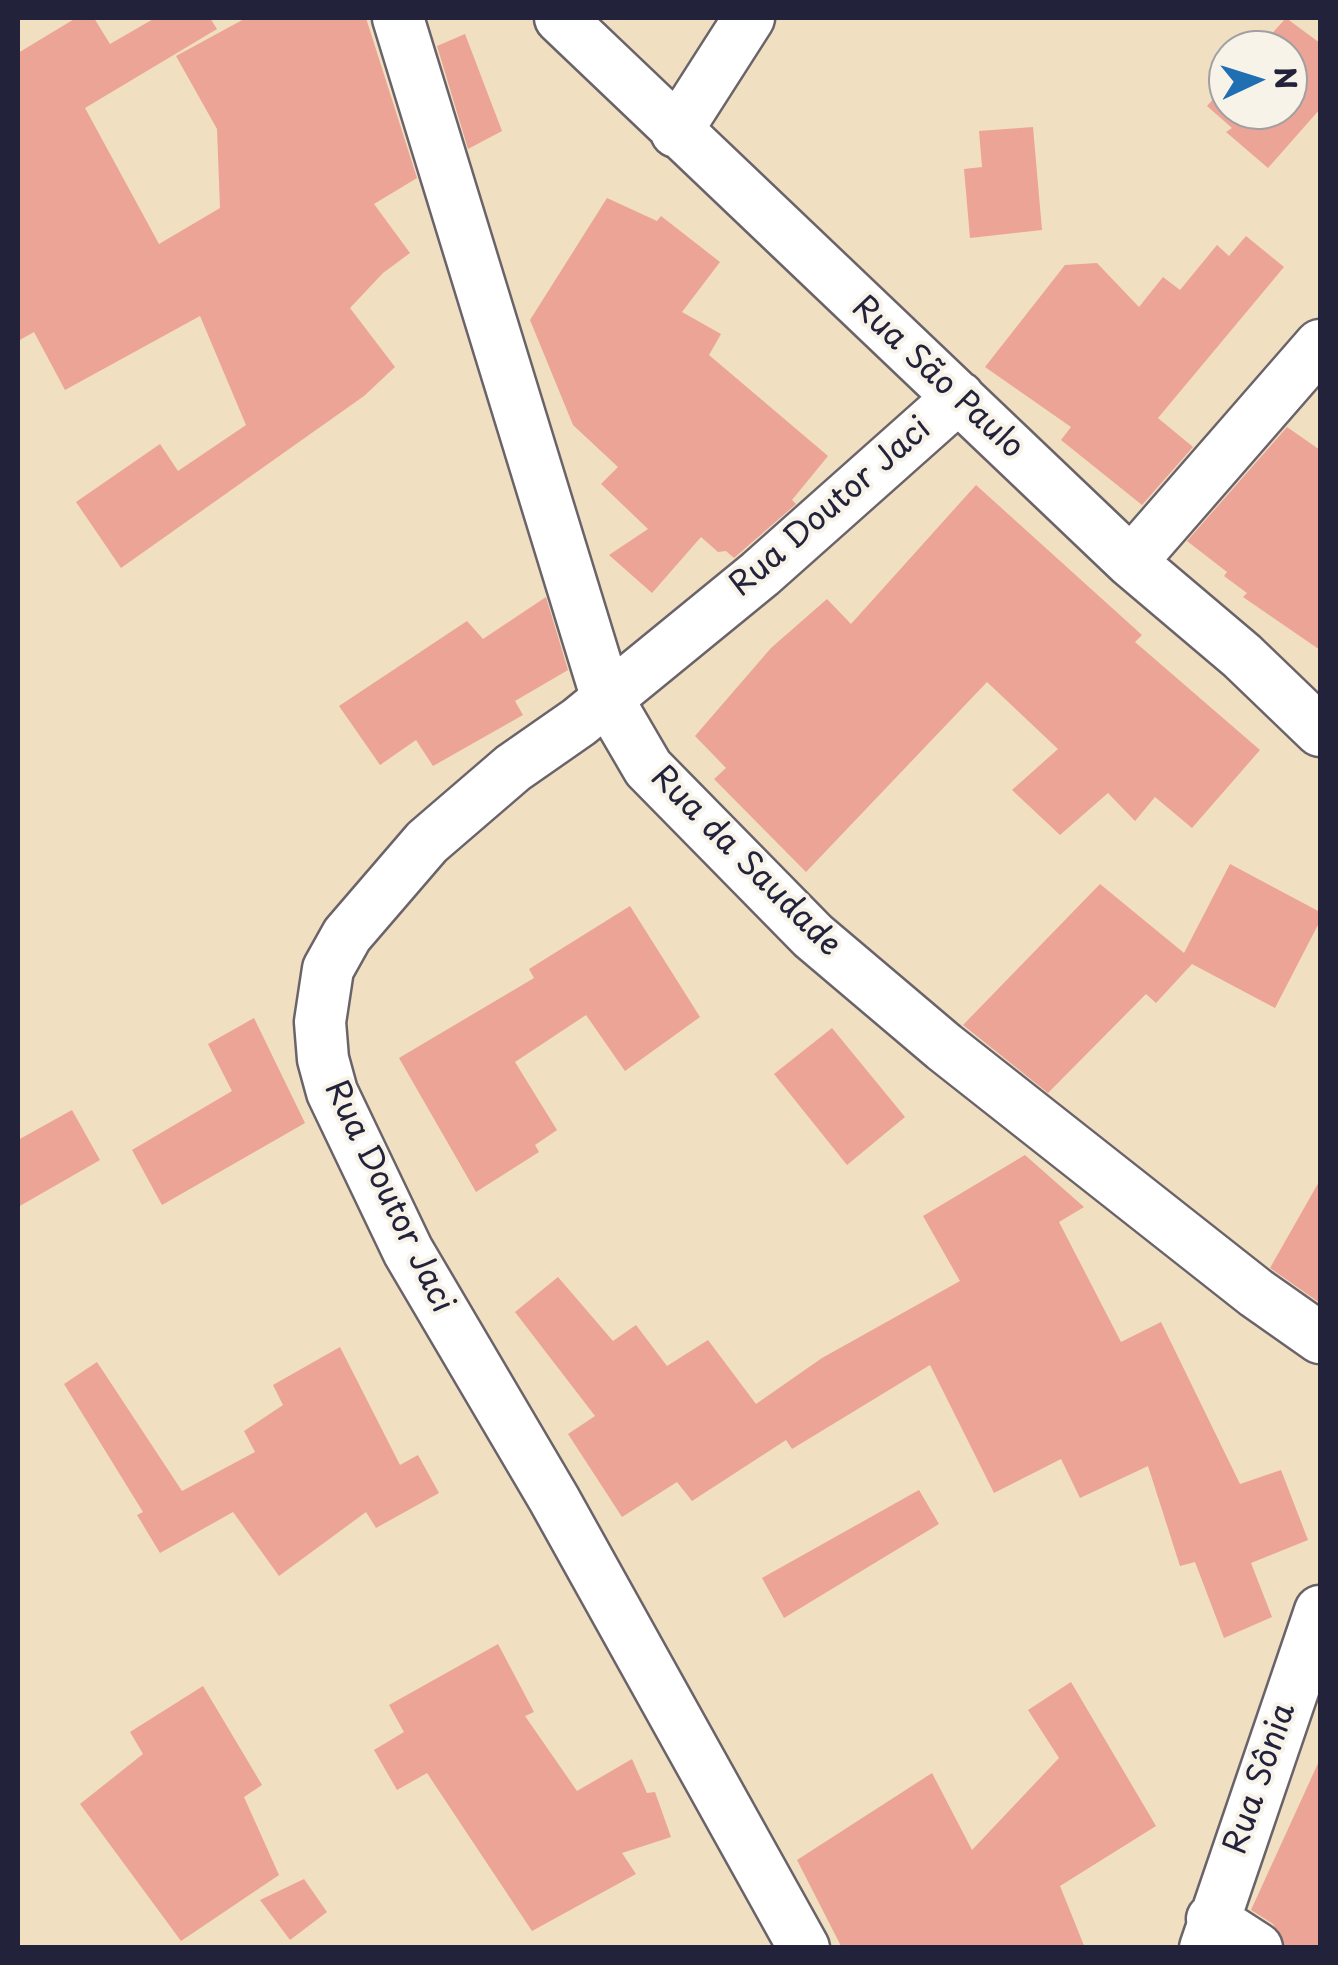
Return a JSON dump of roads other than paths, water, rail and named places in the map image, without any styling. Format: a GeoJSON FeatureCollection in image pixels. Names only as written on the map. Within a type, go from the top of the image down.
{"type":"FeatureCollection","features":[{"type":"Feature","properties":{"kind":"street","name":"Rua da Saudade"},"geometry":{"type":"LineString","coordinates":[[398,18],[606,696],[648,768],[813,936],[944,1048],[1256,1294],[1320,1338]]}},
{"type":"Feature","properties":{"kind":"street","name":"Rua São Paulo"},"geometry":{"type":"LineString","coordinates":[[560,18],[1130,562],[1242,656],[1320,732]]}},
{"type":"Feature","properties":{"kind":"street"},"geometry":{"type":"LineString","coordinates":[[676,132],[750,18]]}},
{"type":"Feature","properties":{"kind":"street"},"geometry":{"type":"LineString","coordinates":[[1130,562],[1204,483],[1320,344]]}},
{"type":"Feature","properties":{"kind":"street","name":"Rua Doutor Jaci"},"geometry":{"type":"LineString","coordinates":[[804,1948],[554,1499],[430,1292],[372,1181],[332,1092],[323,1059],[320,1022],[328,970],[371,902],[427,842],[760,574],[958,397]]}},
{"type":"Feature","properties":{"kind":"street","name":"Rua Sônia"},"geometry":{"type":"LineString","coordinates":[[1208,1933],[1320,1611]]}},
{"type":"Feature","properties":{"kind":"street"},"geometry":{"type":"LineString","coordinates":[[1208,1933],[1257,1948]]}}]}
